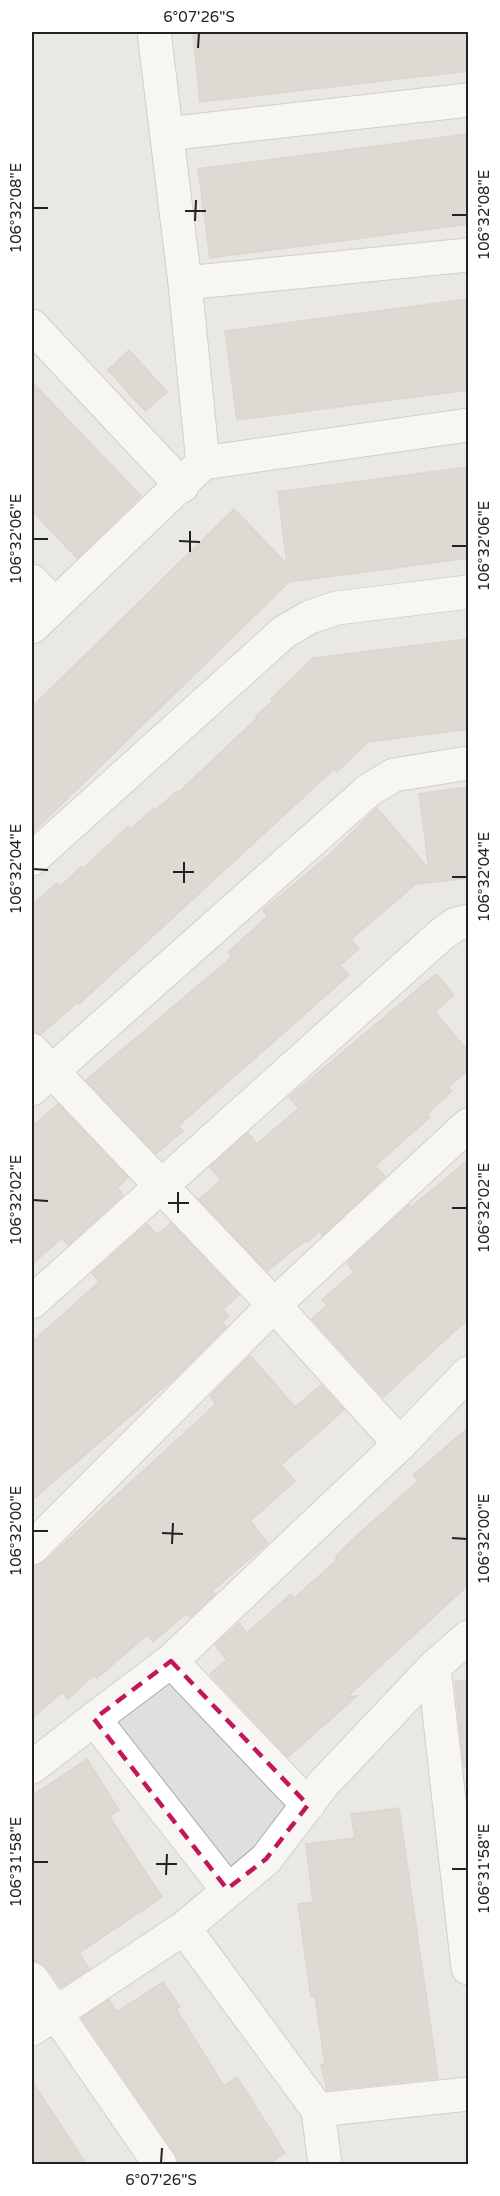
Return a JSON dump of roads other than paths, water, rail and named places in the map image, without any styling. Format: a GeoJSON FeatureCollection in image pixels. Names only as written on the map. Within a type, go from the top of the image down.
{"type":"FeatureCollection","features":[{"type":"Feature","properties":{"kind":"street"},"geometry":{"type":"LineString","coordinates":[[154,32],[185,283],[192,474]]}},
{"type":"Feature","properties":{"kind":"street"},"geometry":{"type":"LineString","coordinates":[[166,134],[468,100]]}},
{"type":"Feature","properties":{"kind":"street"},"geometry":{"type":"LineString","coordinates":[[185,283],[468,255]]}},
{"type":"Feature","properties":{"kind":"street"},"geometry":{"type":"LineString","coordinates":[[32,326],[192,474]]}},
{"type":"Feature","properties":{"kind":"street"},"geometry":{"type":"LineString","coordinates":[[32,627],[192,474],[468,425]]}},
{"type":"Feature","properties":{"kind":"street"},"geometry":{"type":"LineString","coordinates":[[32,580],[54,604]]}},
{"type":"Feature","properties":{"kind":"street"},"geometry":{"type":"LineString","coordinates":[[32,860],[284,632],[310,617],[337,608],[468,592]]}},
{"type":"Feature","properties":{"kind":"street"},"geometry":{"type":"LineString","coordinates":[[399,1444],[274,1305],[159,1187],[38,1070],[369,790],[394,775],[468,764]]}},
{"type":"Feature","properties":{"kind":"street"},"geometry":{"type":"LineString","coordinates":[[32,1302],[442,934],[456,924],[468,921]]}},
{"type":"Feature","properties":{"kind":"street"},"geometry":{"type":"LineString","coordinates":[[32,1548],[274,1305],[468,1125]]}},
{"type":"Feature","properties":{"kind":"street"},"geometry":{"type":"LineString","coordinates":[[32,1767],[171,1661],[399,1444],[468,1373]]}},
{"type":"Feature","properties":{"kind":"street"},"geometry":{"type":"LineString","coordinates":[[43,2021],[184,1928],[227,1889],[266,1859],[324,1783],[434,1668],[468,1637]]}},
{"type":"Feature","properties":{"kind":"street"},"geometry":{"type":"LineString","coordinates":[[171,1661],[308,1805]]}},
{"type":"Feature","properties":{"kind":"street"},"geometry":{"type":"LineString","coordinates":[[434,1668],[468,1968]]}},
{"type":"Feature","properties":{"kind":"street"},"geometry":{"type":"LineString","coordinates":[[94,1719],[227,1889]]}},
{"type":"Feature","properties":{"kind":"street"},"geometry":{"type":"LineString","coordinates":[[184,1928],[318,2110],[325,2164]]}},
{"type":"Feature","properties":{"kind":"street"},"geometry":{"type":"LineString","coordinates":[[32,1979],[43,2021],[160,2164]]}},
{"type":"Feature","properties":{"kind":"street"},"geometry":{"type":"LineString","coordinates":[[318,2110],[468,2094]]}}]}
